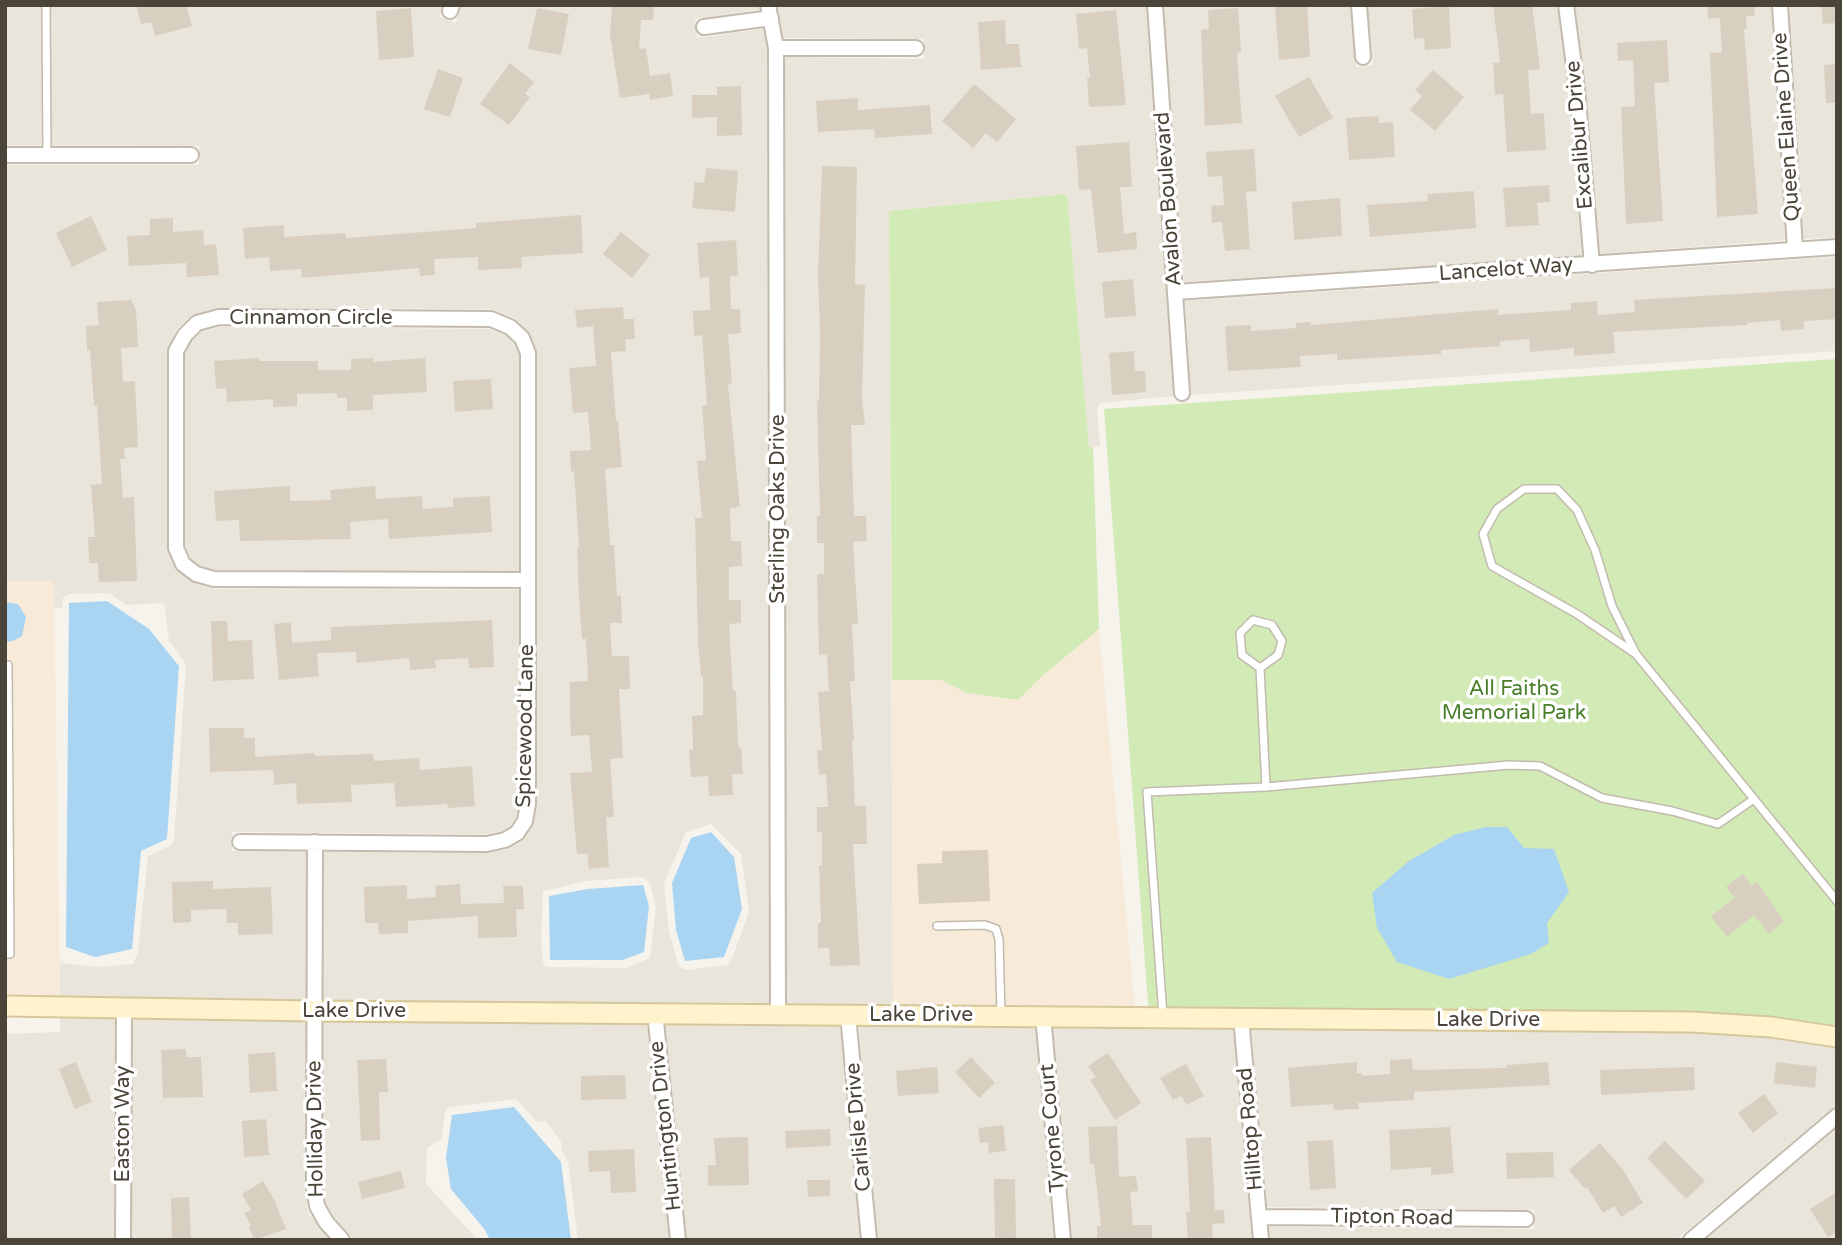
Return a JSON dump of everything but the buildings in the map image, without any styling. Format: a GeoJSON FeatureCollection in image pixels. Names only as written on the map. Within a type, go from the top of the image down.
{"type":"FeatureCollection","features":[{"type":"Feature","properties":{"kind":"street","name":"Avalon Boulevard"},"geometry":{"type":"LineString","coordinates":[[1155,5],[1182,393]]}},
{"type":"Feature","properties":{"kind":"street"},"geometry":{"type":"LineString","coordinates":[[1359,5],[1363,57]]}},
{"type":"Feature","properties":{"kind":"street","name":"Excalibur Drive"},"geometry":{"type":"LineString","coordinates":[[1566,5],[1577,88],[1592,265]]}},
{"type":"Feature","properties":{"kind":"street","name":"Queen Elaine Drive"},"geometry":{"type":"LineString","coordinates":[[1780,5],[1795,249]]}},
{"type":"Feature","properties":{"kind":"street"},"geometry":{"type":"LineString","coordinates":[[704,27],[769,12]]}},
{"type":"Feature","properties":{"kind":"street","name":"Sterling Oaks Drive"},"geometry":{"type":"LineString","coordinates":[[769,12],[776,48],[778,1013]]}},
{"type":"Feature","properties":{"kind":"street"},"geometry":{"type":"LineString","coordinates":[[776,48],[916,48]]}},
{"type":"Feature","properties":{"kind":"street"},"geometry":{"type":"LineString","coordinates":[[5,155],[191,155]]}},
{"type":"Feature","properties":{"kind":"street","name":"Lancelot Way"},"geometry":{"type":"LineString","coordinates":[[1176,292],[1837,247]]}},
{"type":"Feature","properties":{"kind":"street","name":"Cinnamon Circle"},"geometry":{"type":"LineString","coordinates":[[219,317],[491,319],[510,327],[522,338],[528,353],[527,580],[214,579],[196,574],[183,564],[176,548],[176,351],[185,335],[197,323],[219,317]]}},
{"type":"Feature","properties":{"kind":"street","name":"Spicewood Lane"},"geometry":{"type":"LineString","coordinates":[[240,842],[487,844],[505,840],[517,833],[525,821],[528,804],[527,580]]}},
{"type":"Feature","properties":{"kind":"street"},"geometry":{"type":"LineString","coordinates":[[314,1011],[315,842]]}},
{"type":"Feature","properties":{"kind":"street","name":"Lake Drive"},"geometry":{"type":"LineString","coordinates":[[5,1006],[1692,1022],[1771,1027],[1837,1037]]}},
{"type":"Feature","properties":{"kind":"street","name":"Easton Way"},"geometry":{"type":"LineString","coordinates":[[123,1240],[124,1009]]}},
{"type":"Feature","properties":{"kind":"street","name":"Holliday Drive"},"geometry":{"type":"LineString","coordinates":[[314,1011],[314,1185],[317,1206],[326,1222],[342,1240]]}},
{"type":"Feature","properties":{"kind":"street","name":"Huntington Drive"},"geometry":{"type":"LineString","coordinates":[[655,1012],[678,1240]]}},
{"type":"Feature","properties":{"kind":"street","name":"Carlisle Drive"},"geometry":{"type":"LineString","coordinates":[[848,1015],[869,1240]]}},
{"type":"Feature","properties":{"kind":"street","name":"Tyrone Court"},"geometry":{"type":"LineString","coordinates":[[1043,1016],[1063,1240]]}},
{"type":"Feature","properties":{"kind":"street","name":"Hilltop Road"},"geometry":{"type":"LineString","coordinates":[[1241,1018],[1261,1240]]}},
{"type":"Feature","properties":{"kind":"street"},"geometry":{"type":"LineString","coordinates":[[1690,1240],[1837,1116]]}},
{"type":"Feature","properties":{"kind":"street","name":"Tipton Road"},"geometry":{"type":"LineString","coordinates":[[1259,1217],[1526,1219]]}},
{"type":"Feature","properties":{"kind":"lane"},"geometry":{"type":"LineString","coordinates":[[46,5],[47,155]]}},
{"type":"Feature","properties":{"kind":"lane"},"geometry":{"type":"LineString","coordinates":[[1636,654],[1577,614],[1492,566],[1483,534],[1497,509],[1524,489],[1557,489],[1577,510],[1595,550],[1612,606],[1636,654],[1837,901]]}},
{"type":"Feature","properties":{"kind":"lane"},"geometry":{"type":"LineString","coordinates":[[1253,620],[1272,625],[1282,641],[1278,655],[1260,668],[1242,655],[1240,633],[1253,620]]}},
{"type":"Feature","properties":{"kind":"lane"},"geometry":{"type":"LineString","coordinates":[[5,665],[8,665],[10,954],[5,954]]}},
{"type":"Feature","properties":{"kind":"lane"},"geometry":{"type":"LineString","coordinates":[[1260,668],[1266,787]]}},
{"type":"Feature","properties":{"kind":"lane"},"geometry":{"type":"LineString","coordinates":[[1163,1017],[1147,792],[1266,787],[1520,765],[1540,766],[1602,798],[1672,811],[1718,824],[1754,799]]}},
{"type":"Feature","properties":{"kind":"lane"},"geometry":{"type":"LineString","coordinates":[[937,926],[985,925],[996,929],[999,939],[1001,1015]]}},
{"type":"Feature","properties":{"kind":"shaded area"},"geometry":{"type":"Polygon","coordinates":[[[5,5],[443,5],[440,17],[456,23],[461,5],[759,5],[760,9],[695,19],[697,38],[764,29],[768,48],[769,1003],[323,1001],[324,852],[489,853],[506,850],[521,842],[533,823],[537,804],[536,353],[530,335],[516,319],[491,309],[219,308],[191,316],[177,329],[167,350],[168,548],[178,572],[194,583],[214,589],[519,590],[517,816],[511,825],[502,831],[486,834],[232,832],[232,851],[307,852],[306,1001],[60,998],[60,954],[61,963],[97,967],[133,964],[138,952],[148,856],[171,846],[174,840],[186,667],[169,641],[164,603],[127,605],[109,593],[69,594],[63,598],[62,608],[54,608],[54,581],[5,581],[5,165],[199,165],[199,146],[5,145],[5,5]],[[711,824],[686,832],[664,884],[669,931],[678,964],[686,970],[727,965],[731,961],[749,912],[741,854],[711,824]],[[642,877],[587,881],[543,891],[541,937],[543,963],[546,967],[626,968],[650,958],[656,907],[650,883],[642,877]]]}},
{"type":"Feature","properties":{"kind":"shaded area"},"geometry":{"type":"Polygon","coordinates":[[[777,5],[1146,5],[1174,396],[1100,403],[1097,410],[1100,446],[1089,447],[1067,194],[889,211],[893,1005],[786,1004],[785,57],[924,59],[924,39],[783,38],[777,5]]]}},
{"type":"Feature","properties":{"kind":"shaded area"},"geometry":{"type":"Polygon","coordinates":[[[1163,5],[1350,5],[1356,67],[1373,65],[1367,5],[1557,5],[1569,89],[1582,256],[1184,282],[1163,5]]]}},
{"type":"Feature","properties":{"kind":"shaded area"},"geometry":{"type":"Polygon","coordinates":[[[1575,5],[1771,5],[1786,240],[1600,254],[1586,87],[1575,5]]]}},
{"type":"Feature","properties":{"kind":"shaded area"},"geometry":{"type":"Polygon","coordinates":[[[1788,5],[1837,5],[1837,237],[1803,239],[1788,5]]]}},
{"type":"Feature","properties":{"kind":"shaded area"},"geometry":{"type":"Polygon","coordinates":[[[1837,257],[1837,351],[1191,395],[1185,301],[1837,257]]]}},
{"type":"Feature","properties":{"kind":"shaded area"},"geometry":{"type":"Polygon","coordinates":[[[220,327],[489,329],[506,335],[515,344],[519,355],[519,571],[215,570],[199,565],[190,557],[185,546],[185,353],[191,341],[201,332],[220,327]]]}},
{"type":"Feature","properties":{"kind":"shaded area"},"geometry":{"type":"Polygon","coordinates":[[[5,581],[54,581],[60,998],[5,997],[5,642],[13,641],[18,604],[5,602],[5,581]]]}},
{"type":"Feature","properties":{"kind":"shaded area"},"geometry":{"type":"Polygon","coordinates":[[[1099,629],[1135,1007],[893,1005],[892,680],[941,680],[967,693],[1018,700],[1041,677],[1099,629]]]}},
{"type":"Feature","properties":{"kind":"shaded area"},"geometry":{"type":"Polygon","coordinates":[[[60,1017],[115,1018],[114,1240],[5,1240],[5,1034],[60,1032],[60,1017]]]}},
{"type":"Feature","properties":{"kind":"shaded area"},"geometry":{"type":"Polygon","coordinates":[[[132,1019],[306,1021],[306,1203],[310,1217],[313,1217],[329,1240],[131,1240],[132,1019]]]}},
{"type":"Feature","properties":{"kind":"shaded area"},"geometry":{"type":"Polygon","coordinates":[[[323,1021],[647,1022],[669,1240],[578,1240],[568,1161],[562,1151],[561,1142],[546,1121],[537,1122],[516,1099],[449,1107],[445,1113],[441,1139],[427,1148],[426,1184],[478,1240],[354,1240],[333,1216],[326,1203],[323,1185],[323,1021]]]}},
{"type":"Feature","properties":{"kind":"shaded area"},"geometry":{"type":"Polygon","coordinates":[[[664,1022],[840,1024],[861,1240],[687,1240],[664,1022]]]}},
{"type":"Feature","properties":{"kind":"shaded area"},"geometry":{"type":"Polygon","coordinates":[[[858,1024],[1035,1025],[1054,1240],[878,1240],[858,1024]]]}},
{"type":"Feature","properties":{"kind":"shaded area"},"geometry":{"type":"Polygon","coordinates":[[[1052,1026],[1233,1028],[1252,1240],[1071,1240],[1052,1026]]]}},
{"type":"Feature","properties":{"kind":"shaded area"},"geometry":{"type":"Polygon","coordinates":[[[1251,1028],[1692,1031],[1771,1037],[1837,1047],[1837,1104],[1676,1240],[1269,1240],[1268,1227],[1534,1229],[1534,1210],[1267,1207],[1251,1028]]]}},
{"type":"Feature","properties":{"kind":"shaded area"},"geometry":{"type":"Polygon","coordinates":[[[1837,1128],[1837,1240],[1705,1240],[1837,1128]]]}},
{"type":"Feature","properties":{"kind":"green space"},"geometry":{"type":"Polygon","coordinates":[[[1067,194],[1089,447],[1093,447],[1099,629],[1041,677],[1018,700],[967,693],[941,680],[892,680],[889,211],[1067,194]]]}},
{"type":"Feature","properties":{"kind":"green space","name":"All Faiths Memorial Park"},"geometry":{"type":"Polygon","coordinates":[[[1837,359],[1837,1037],[1771,1027],[1149,1017],[1104,409],[1837,359]]]}},
{"type":"Feature","properties":{"kind":"water"},"geometry":{"type":"Polygon","coordinates":[[[107,601],[149,629],[179,666],[167,839],[141,851],[132,949],[95,957],[66,947],[69,603],[107,601]]]}},
{"type":"Feature","properties":{"kind":"water"},"geometry":{"type":"Polygon","coordinates":[[[5,602],[18,604],[26,617],[22,636],[5,642],[5,602]]]}},
{"type":"Feature","properties":{"kind":"water"},"geometry":{"type":"Polygon","coordinates":[[[1486,827],[1507,827],[1524,848],[1554,849],[1569,892],[1547,923],[1549,943],[1531,954],[1449,979],[1397,962],[1377,928],[1372,893],[1409,861],[1454,835],[1486,827]]]}},
{"type":"Feature","properties":{"kind":"water"},"geometry":{"type":"Polygon","coordinates":[[[711,832],[734,857],[742,909],[724,957],[685,961],[676,930],[672,883],[691,838],[711,832]]]}},
{"type":"Feature","properties":{"kind":"water"},"geometry":{"type":"Polygon","coordinates":[[[643,885],[649,906],[644,952],[623,960],[550,960],[549,896],[588,889],[643,885]]]}},
{"type":"Feature","properties":{"kind":"water"},"geometry":{"type":"Polygon","coordinates":[[[514,1107],[561,1162],[571,1240],[490,1240],[485,1230],[451,1189],[446,1158],[452,1115],[514,1107]]]}}]}
